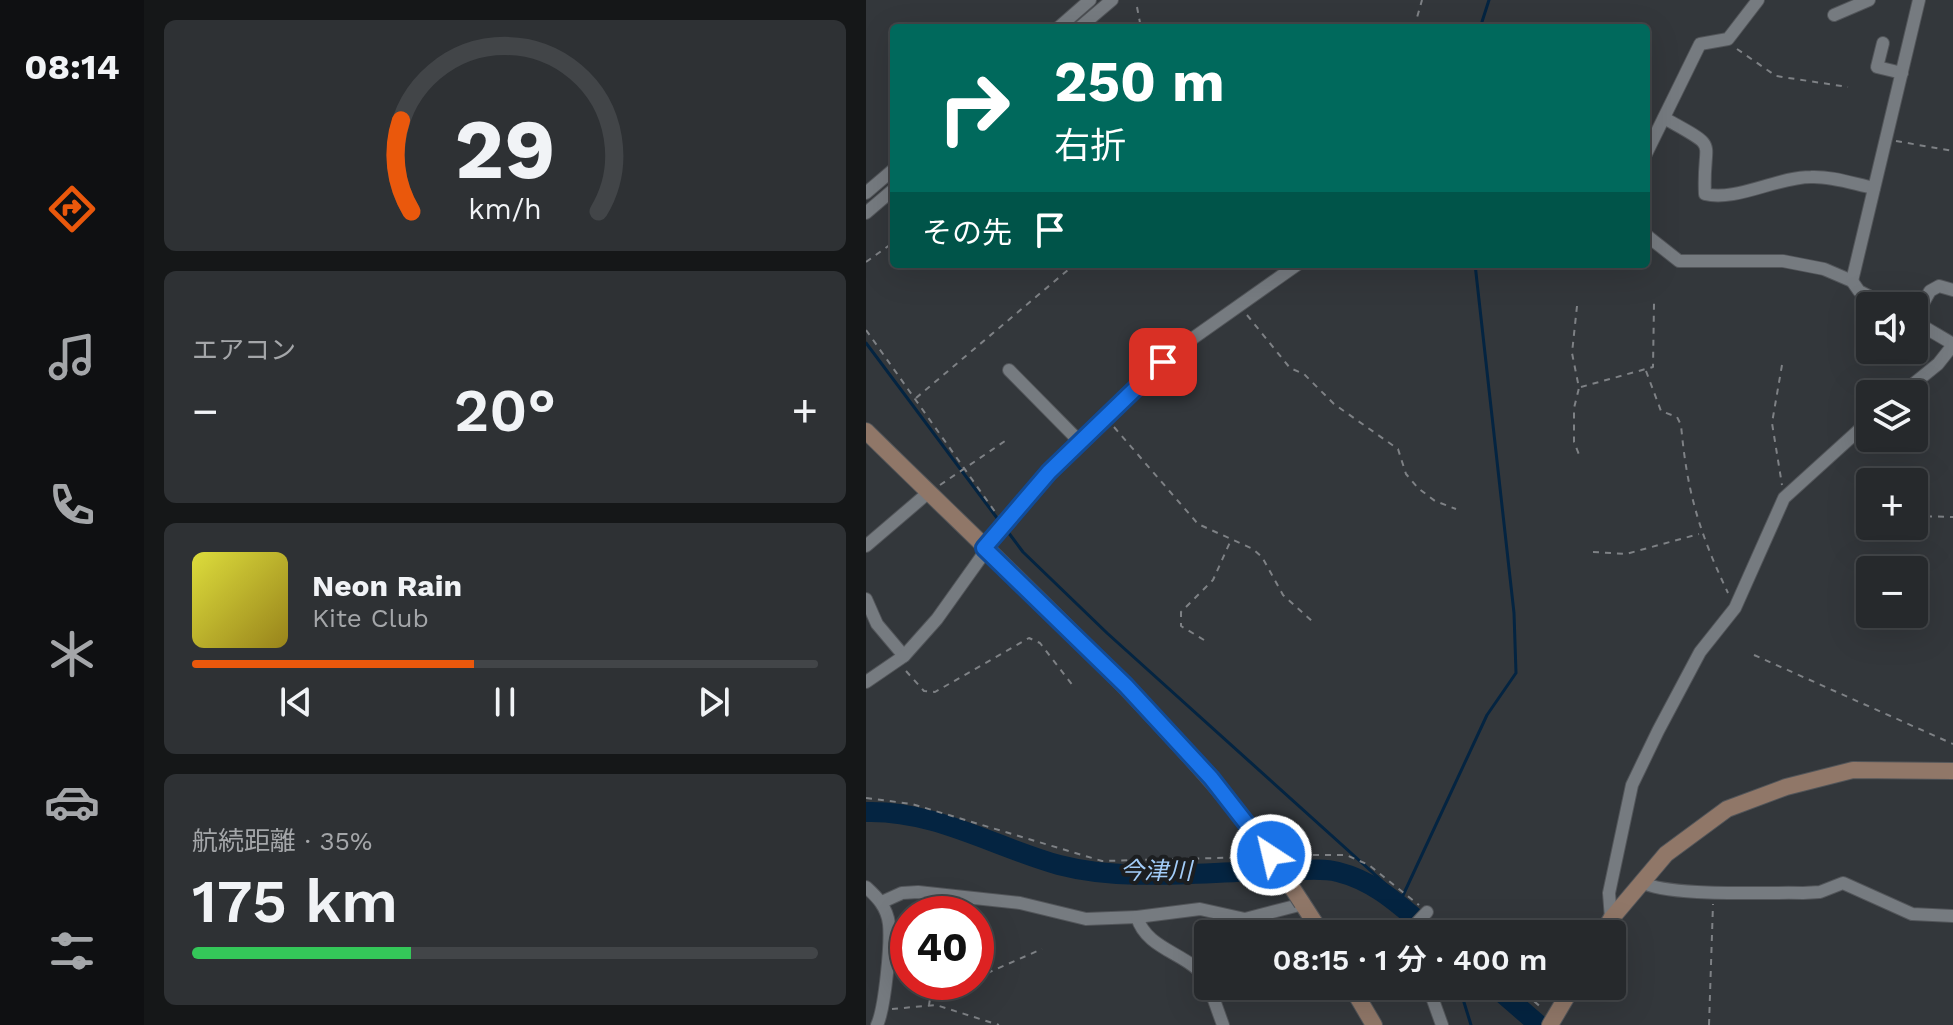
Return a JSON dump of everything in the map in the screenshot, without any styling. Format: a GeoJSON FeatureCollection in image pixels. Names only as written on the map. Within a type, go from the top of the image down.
{"type":"FeatureCollection","features":[{"type":"Feature","properties":{"kind":"street"},"geometry":{"type":"LineString","coordinates":[[1063,24],[1090,0]]}},
{"type":"Feature","properties":{"kind":"street"},"geometry":{"type":"LineString","coordinates":[[1084,24],[1112,0]]}},
{"type":"Feature","properties":{"kind":"street"},"geometry":{"type":"LineString","coordinates":[[1650,146],[1700,44],[1728,39],[1758,0]]}},
{"type":"Feature","properties":{"kind":"street"},"geometry":{"type":"LineString","coordinates":[[1834,15],[1869,0]]}},
{"type":"Feature","properties":{"kind":"street"},"geometry":{"type":"LineString","coordinates":[[1852,281],[1919,0]]}},
{"type":"Feature","properties":{"kind":"street"},"geometry":{"type":"LineString","coordinates":[[1883,43],[1877,67],[1902,73]]}},
{"type":"Feature","properties":{"kind":"street"},"geometry":{"type":"LineString","coordinates":[[1664,118],[1704,141],[1708,149],[1705,194],[1728,196],[1758,185],[1810,177],[1874,188]]}},
{"type":"Feature","properties":{"kind":"street"},"geometry":{"type":"LineString","coordinates":[[866,193],[890,172]]}},
{"type":"Feature","properties":{"kind":"street"},"geometry":{"type":"LineString","coordinates":[[866,213],[890,192]]}},
{"type":"Feature","properties":{"kind":"street"},"geometry":{"type":"LineString","coordinates":[[1650,238],[1679,261],[1783,261],[1824,269],[1852,281],[1861,292]]}},
{"type":"Feature","properties":{"kind":"street"},"geometry":{"type":"LineString","coordinates":[[866,682],[901,659],[937,619],[1004,523],[1105,417],[1163,362],[1292,268]]}},
{"type":"Feature","properties":{"kind":"street"},"geometry":{"type":"LineString","coordinates":[[1928,295],[1939,286],[1953,290]]}},
{"type":"Feature","properties":{"kind":"street"},"geometry":{"type":"LineString","coordinates":[[1918,380],[1944,358],[1953,344],[1928,329]]}},
{"type":"Feature","properties":{"kind":"street"},"geometry":{"type":"LineString","coordinates":[[1009,370],[1080,442]]}},
{"type":"Feature","properties":{"kind":"street"},"geometry":{"type":"LineString","coordinates":[[866,431],[1126,686],[1211,778],[1261,840],[1313,920]]}},
{"type":"Feature","properties":{"kind":"street"},"geometry":{"type":"LineString","coordinates":[[1607,920],[1609,893],[1632,785],[1700,652],[1735,608],[1784,498],[1856,433]]}},
{"type":"Feature","properties":{"kind":"street"},"geometry":{"type":"LineString","coordinates":[[866,546],[929,492]]}},
{"type":"Feature","properties":{"kind":"street"},"geometry":{"type":"LineString","coordinates":[[866,599],[877,624],[901,659]]}},
{"type":"Feature","properties":{"kind":"street"},"geometry":{"type":"LineString","coordinates":[[1611,920],[1666,854],[1727,809],[1786,787],[1853,770],[1953,771]]}},
{"type":"Feature","properties":{"kind":"street"},"geometry":{"type":"LineString","coordinates":[[1642,882],[1649,886],[1811,893],[1843,883],[1912,914],[1953,916]]}},
{"type":"Feature","properties":{"kind":"street"},"geometry":{"type":"LineString","coordinates":[[866,887],[882,902],[889,923],[884,1010],[877,1025]]}},
{"type":"Feature","properties":{"kind":"street"},"geometry":{"type":"LineString","coordinates":[[882,902],[918,892],[1020,903],[1086,919],[1137,917],[1200,909],[1245,919],[1303,903]]}},
{"type":"Feature","properties":{"kind":"street"},"geometry":{"type":"LineString","coordinates":[[1419,920],[1427,912]]}},
{"type":"Feature","properties":{"kind":"street"},"geometry":{"type":"LineString","coordinates":[[1137,917],[1141,931],[1176,958],[1194,967]]}},
{"type":"Feature","properties":{"kind":"street"},"geometry":{"type":"LineString","coordinates":[[1214,1000],[1223,1025]]}},
{"type":"Feature","properties":{"kind":"street"},"geometry":{"type":"LineString","coordinates":[[1359,1000],[1374,1025]]}},
{"type":"Feature","properties":{"kind":"street"},"geometry":{"type":"LineString","coordinates":[[1433,1000],[1442,1025]]}},
{"type":"Feature","properties":{"kind":"street"},"geometry":{"type":"LineString","coordinates":[[1552,1022],[1565,1000]]}},
{"type":"Feature","properties":{"kind":"path"},"geometry":{"type":"LineString","coordinates":[[1415,24],[1422,0]]}},
{"type":"Feature","properties":{"kind":"path"},"geometry":{"type":"LineString","coordinates":[[1137,7],[1140,24]]}},
{"type":"Feature","properties":{"kind":"path"},"geometry":{"type":"LineString","coordinates":[[1728,39],[1734,47],[1776,76],[1848,87]]}},
{"type":"Feature","properties":{"kind":"path"},"geometry":{"type":"LineString","coordinates":[[1886,138],[1953,151]]}},
{"type":"Feature","properties":{"kind":"path"},"geometry":{"type":"LineString","coordinates":[[866,262],[890,245]]}},
{"type":"Feature","properties":{"kind":"path"},"geometry":{"type":"LineString","coordinates":[[915,399],[1070,268]]}},
{"type":"Feature","properties":{"kind":"path"},"geometry":{"type":"LineString","coordinates":[[1579,388],[1653,367],[1654,303]]}},
{"type":"Feature","properties":{"kind":"path"},"geometry":{"type":"LineString","coordinates":[[1239,304],[1290,368],[1304,374],[1334,404],[1398,449],[1406,474],[1418,488],[1435,501],[1456,509]]}},
{"type":"Feature","properties":{"kind":"path"},"geometry":{"type":"LineString","coordinates":[[1577,306],[1572,353],[1579,388],[1574,408],[1574,442],[1580,457]]}},
{"type":"Feature","properties":{"kind":"path"},"geometry":{"type":"LineString","coordinates":[[866,330],[1004,523]]}},
{"type":"Feature","properties":{"kind":"path"},"geometry":{"type":"LineString","coordinates":[[1782,365],[1772,423],[1784,498]]}},
{"type":"Feature","properties":{"kind":"path"},"geometry":{"type":"LineString","coordinates":[[1646,371],[1661,411],[1677,417],[1681,425],[1685,475],[1700,534],[1735,608]]}},
{"type":"Feature","properties":{"kind":"path"},"geometry":{"type":"LineString","coordinates":[[1105,417],[1198,524],[1262,557],[1283,595],[1313,622]]}},
{"type":"Feature","properties":{"kind":"path"},"geometry":{"type":"LineString","coordinates":[[929,492],[1008,439]]}},
{"type":"Feature","properties":{"kind":"path"},"geometry":{"type":"LineString","coordinates":[[1928,516],[1953,517]]}},
{"type":"Feature","properties":{"kind":"path"},"geometry":{"type":"LineString","coordinates":[[1593,552],[1626,554],[1700,534]]}},
{"type":"Feature","properties":{"kind":"path"},"geometry":{"type":"LineString","coordinates":[[1204,640],[1181,626],[1181,612],[1213,580],[1232,539]]}},
{"type":"Feature","properties":{"kind":"path"},"geometry":{"type":"LineString","coordinates":[[901,659],[924,691],[935,692],[1029,638],[1040,643],[1074,687]]}},
{"type":"Feature","properties":{"kind":"path"},"geometry":{"type":"LineString","coordinates":[[1754,655],[1953,744]]}},
{"type":"Feature","properties":{"kind":"path"},"geometry":{"type":"LineString","coordinates":[[866,798],[927,807],[1102,861],[1268,856]]}},
{"type":"Feature","properties":{"kind":"path"},"geometry":{"type":"LineString","coordinates":[[1282,855],[1346,855],[1369,865],[1436,920]]}},
{"type":"Feature","properties":{"kind":"path"},"geometry":{"type":"LineString","coordinates":[[1709,1025],[1714,890]]}},
{"type":"Feature","properties":{"kind":"path"},"geometry":{"type":"LineString","coordinates":[[994,970],[1042,949]]}},
{"type":"Feature","properties":{"kind":"path"},"geometry":{"type":"LineString","coordinates":[[928,1006],[930,1000]]}},
{"type":"Feature","properties":{"kind":"path"},"geometry":{"type":"LineString","coordinates":[[1530,1000],[1552,1022]]}},
{"type":"Feature","properties":{"kind":"path"},"geometry":{"type":"LineString","coordinates":[[884,1010],[928,1006],[954,1009],[999,1025]]}},
{"type":"Feature","properties":{"kind":"waterway"},"geometry":{"type":"LineString","coordinates":[[1481,24],[1489,0]]}},
{"type":"Feature","properties":{"kind":"waterway"},"geometry":{"type":"LineString","coordinates":[[1399,904],[1487,715],[1516,673],[1514,613],[1475,268]]}},
{"type":"Feature","properties":{"kind":"waterway"},"geometry":{"type":"LineString","coordinates":[[866,343],[1000,522]]}},
{"type":"Feature","properties":{"kind":"waterway"},"geometry":{"type":"LineString","coordinates":[[1005,528],[1023,552],[1107,633],[1402,899]]}},
{"type":"Feature","properties":{"kind":"waterway","name":"今津川"},"geometry":{"type":"LineString","coordinates":[[866,812],[891,813],[940,823],[1059,865],[1112,874],[1316,869],[1338,872],[1378,889],[1418,920]]}},
{"type":"Feature","properties":{"kind":"waterway"},"geometry":{"type":"LineString","coordinates":[[1463,1000],[1471,1025]]}},
{"type":"Feature","properties":{"kind":"waterway","name":"今津川"},"geometry":{"type":"LineString","coordinates":[[1510,1000],[1539,1025]]}},
{"type":"Feature","properties":{"kind":"route"},"geometry":{"type":"LineString","coordinates":[[1163,362],[1049,472],[984,548],[1126,686],[1211,778],[1271,855]]}}]}
